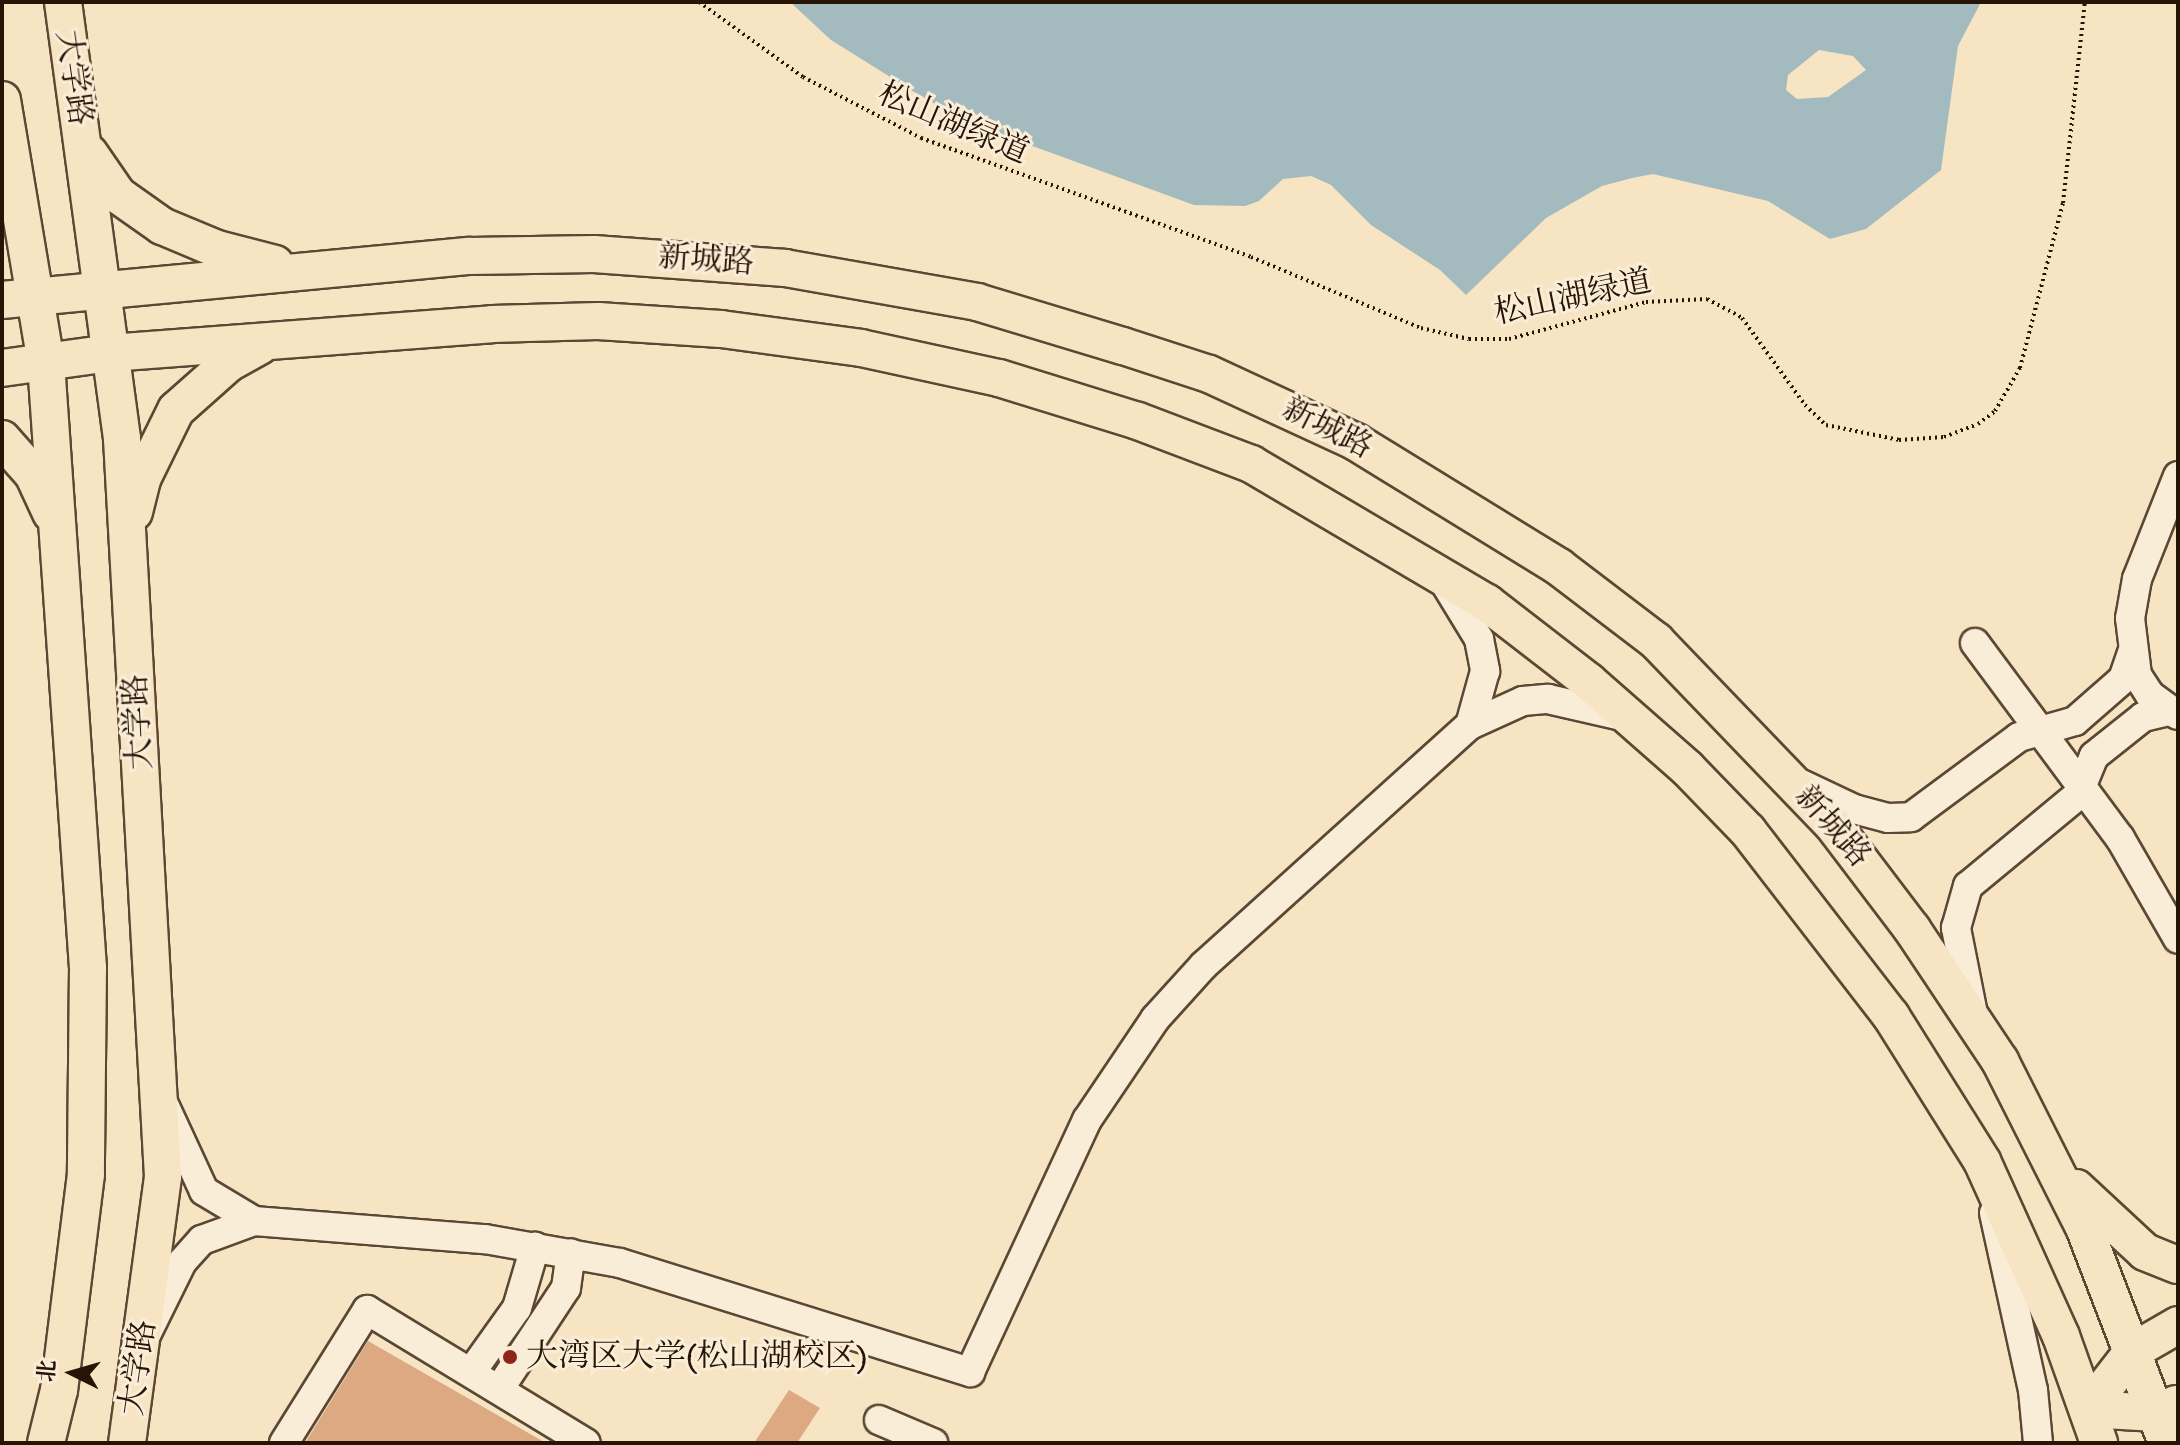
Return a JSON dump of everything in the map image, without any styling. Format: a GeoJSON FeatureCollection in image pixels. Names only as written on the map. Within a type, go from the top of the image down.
{"type":"FeatureCollection","features":[{"type":"Feature","properties":{"kind":"main road","name":"大学路"},"geometry":{"type":"LineString","coordinates":[[63,2],[104,290],[128,545],[160,1096],[163,1177],[127,1443]]}},
{"type":"Feature","properties":{"kind":"main road"},"geometry":{"type":"LineString","coordinates":[[2,100],[46,363],[88,968],[82,1205],[59,1390],[46,1443]]}},
{"type":"Feature","properties":{"kind":"main road"},"geometry":{"type":"LineString","coordinates":[[80,127],[101,176],[137,211],[217,249],[312,271]]}},
{"type":"Feature","properties":{"kind":"main road","name":"新城路"},"geometry":{"type":"LineString","coordinates":[[2,300],[470,256],[594,254],[785,268],[977,302],[1209,374],[1356,442],[1559,567],[1656,641],[1788,776],[1872,873],[1974,1022],[2046,1150],[2084,1227],[2133,1351],[2167,1420]]}},
{"type":"Feature","properties":{"kind":"main road","name":"新城路"},"geometry":{"type":"LineString","coordinates":[[2,368],[110,353],[598,321],[721,329],[861,348],[999,378],[1138,421],[1237,459],[1487,603],[1630,718],[1748,831],[1891,1016],[1982,1161],[2025,1251],[2085,1426],[2099,1443]]}},
{"type":"Feature","properties":{"kind":"main road"},"geometry":{"type":"LineString","coordinates":[[128,545],[142,479],[176,410],[229,363],[273,341]]}},
{"type":"Feature","properties":{"kind":"main road"},"geometry":{"type":"LineString","coordinates":[[2,439],[33,474],[58,531]]}},
{"type":"Feature","properties":{"kind":"main road"},"geometry":{"type":"LineString","coordinates":[[2046,1150],[2127,1239],[2178,1265]]}},
{"type":"Feature","properties":{"kind":"main road"},"geometry":{"type":"LineString","coordinates":[[2085,1426],[2133,1351],[2178,1325]]}},
{"type":"Feature","properties":{"kind":"main road"},"geometry":{"type":"LineString","coordinates":[[2085,1426],[2167,1420]]}},
{"type":"Feature","properties":{"kind":"street"},"geometry":{"type":"LineString","coordinates":[[1788,776],[1854,809],[1888,818],[1911,817],[2019,737],[2075,721],[2123,679],[2132,653],[2132,599],[2178,476]]}},
{"type":"Feature","properties":{"kind":"street"},"geometry":{"type":"LineString","coordinates":[[1440,574],[1479,639],[1485,671],[1470,725]]}},
{"type":"Feature","properties":{"kind":"street"},"geometry":{"type":"LineString","coordinates":[[1975,643],[2082,785],[2178,939]]}},
{"type":"Feature","properties":{"kind":"street"},"geometry":{"type":"LineString","coordinates":[[2132,653],[2150,695],[2174,713]]}},
{"type":"Feature","properties":{"kind":"street"},"geometry":{"type":"LineString","coordinates":[[143,1340],[182,1262],[202,1240],[254,1221],[392,1229],[535,1247],[620,1263],[970,1372],[1087,1120],[1155,1019],[1256,915],[1470,725],[1523,701],[1548,699],[1630,718]]}},
{"type":"Feature","properties":{"kind":"street"},"geometry":{"type":"LineString","coordinates":[[1974,1022],[1956,928],[1962,897],[1976,877],[2072,800],[2094,756],[2113,739],[2143,717],[2174,713]]}},
{"type":"Feature","properties":{"kind":"street"},"geometry":{"type":"LineString","coordinates":[[160,1096],[204,1191],[254,1221]]}},
{"type":"Feature","properties":{"kind":"street"},"geometry":{"type":"LineString","coordinates":[[1982,1161],[2033,1390],[2038,1443]]}},
{"type":"Feature","properties":{"kind":"street"},"geometry":{"type":"LineString","coordinates":[[472,1371],[517,1308],[535,1247]]}},
{"type":"Feature","properties":{"kind":"street"},"geometry":{"type":"LineString","coordinates":[[500,1388],[566,1288],[571,1253]]}},
{"type":"Feature","properties":{"kind":"street"},"geometry":{"type":"LineString","coordinates":[[284,1443],[367,1310],[586,1443]]}},
{"type":"Feature","properties":{"kind":"street"},"geometry":{"type":"LineString","coordinates":[[879,1420],[933,1443]]}},
{"type":"Feature","properties":{"kind":"path","name":"松山湖绿道"},"geometry":{"type":"LineString","coordinates":[[699,2],[803,77],[921,138],[1251,257],[1421,328],[1469,339],[1509,339],[1646,302],[1690,298],[1725,306],[1742,318],[1805,405],[1826,425],[1899,440],[1944,437],[1978,424],[1995,411],[2020,368],[2063,203],[2085,2]]}},
{"type":"Feature","properties":{"kind":"water"},"geometry":{"type":"Polygon","coordinates":[[[790,2],[1981,2],[1958,46],[1941,170],[1866,229],[1830,239],[1768,201],[1653,174],[1602,186],[1546,218],[1466,295],[1440,270],[1371,225],[1331,185],[1311,176],[1283,179],[1259,201],[1245,206],[1194,205],[997,133],[927,100],[831,40],[790,2]],[[1819,50],[1788,75],[1786,90],[1797,99],[1828,97],[1866,70],[1853,56],[1819,50]]]}},
{"type":"Feature","properties":{"kind":"building"},"geometry":{"type":"Polygon","coordinates":[[[368,1341],[546,1443],[305,1443],[368,1341]]]}},
{"type":"Feature","properties":{"kind":"building"},"geometry":{"type":"Polygon","coordinates":[[[789,1390],[820,1408],[797,1443],[754,1443],[789,1390]]]}},
{"type":"Feature","properties":{"kind":"place","name":"大湾区大学(松山湖校区)"},"geometry":{"type":"Point","coordinates":[510,1357]}}]}
